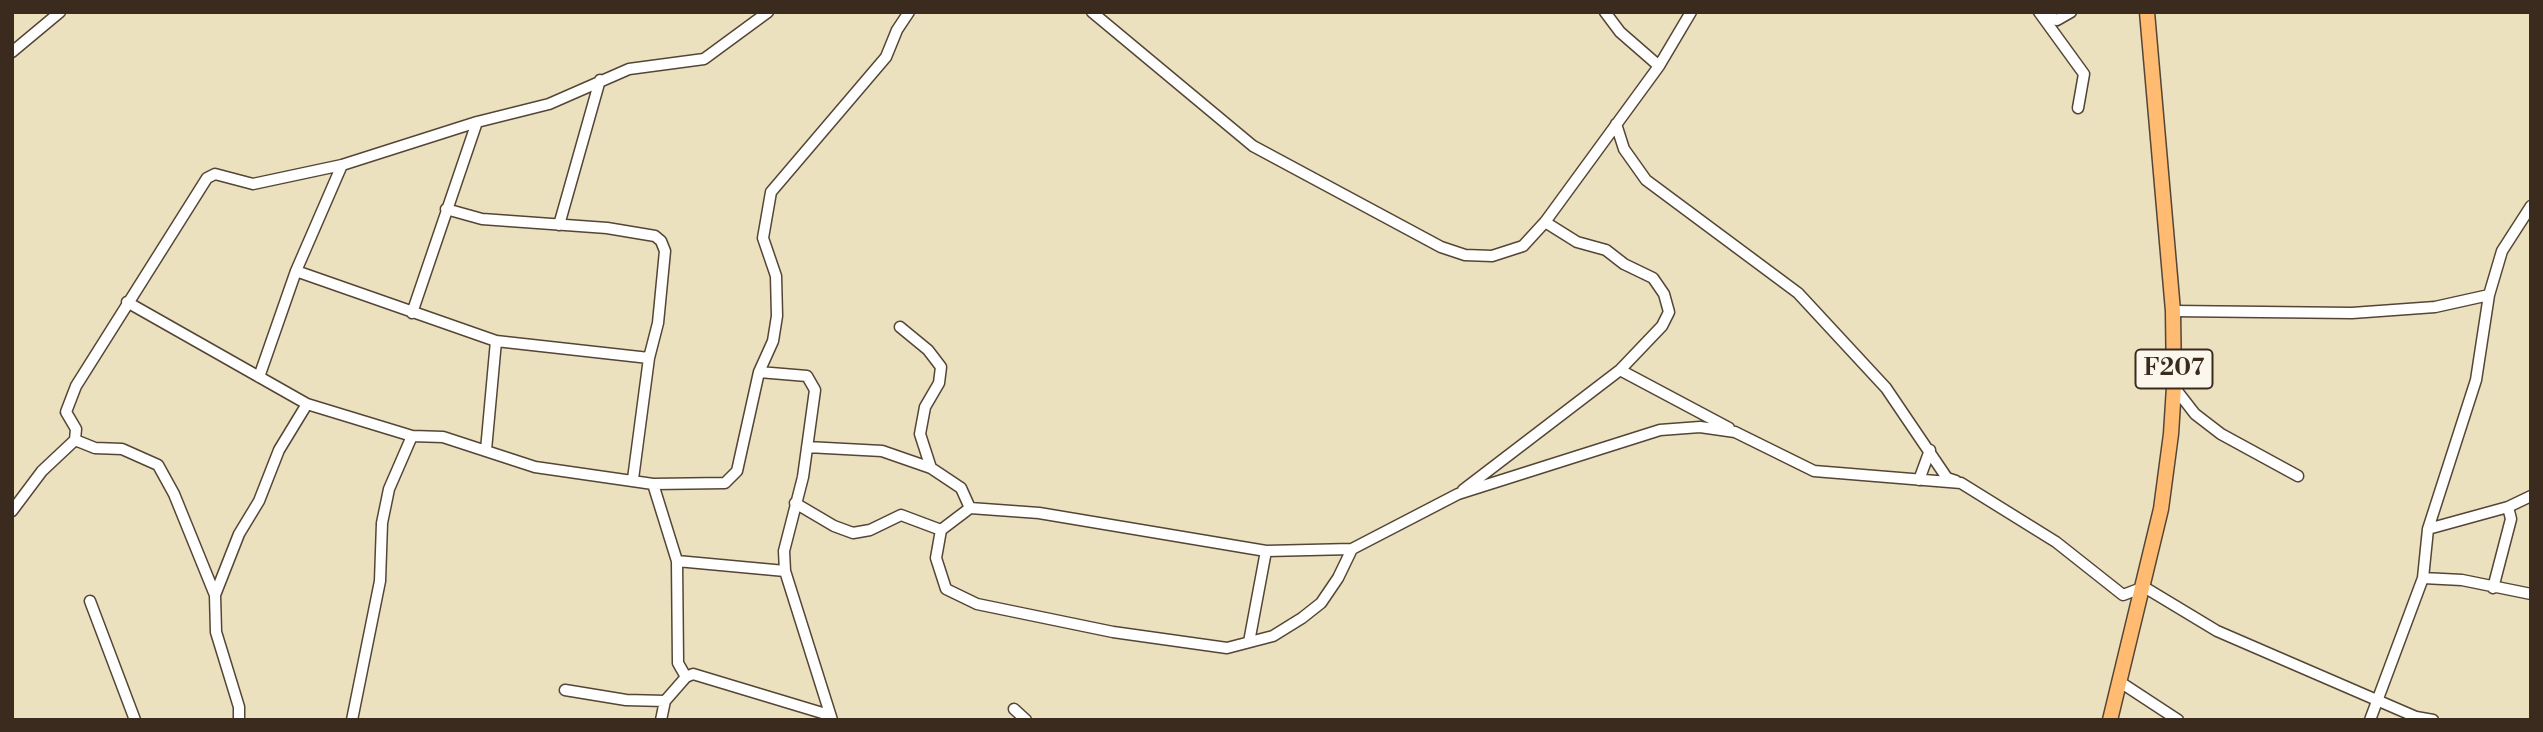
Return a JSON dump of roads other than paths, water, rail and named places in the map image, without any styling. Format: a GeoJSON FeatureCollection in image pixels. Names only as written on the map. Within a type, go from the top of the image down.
{"type":"FeatureCollection","features":[{"type":"Feature","properties":{"kind":"main road","name":"F207"},"geometry":{"type":"LineString","coordinates":[[2110,720],[2161,509],[2174,387],[2173,311],[2147,12]]}},
{"type":"Feature","properties":{"kind":"street"},"geometry":{"type":"LineString","coordinates":[[12,52],[60,12]]}},
{"type":"Feature","properties":{"kind":"street"},"geometry":{"type":"LineString","coordinates":[[12,511],[42,471],[75,440],[76,429],[66,412],[76,386],[207,178],[215,174],[253,184],[342,166],[477,122],[549,104],[629,69],[704,59],[768,12]]}},
{"type":"Feature","properties":{"kind":"street"},"geometry":{"type":"LineString","coordinates":[[127,302],[307,404],[412,436],[443,437],[535,467],[653,484],[725,483],[733,478],[759,372],[773,341],[778,316],[776,276],[763,238],[771,192],[886,57],[897,30],[909,12]]}},
{"type":"Feature","properties":{"kind":"street"},"geometry":{"type":"LineString","coordinates":[[1092,12],[1253,146],[1441,247],[1465,255],[1492,256],[1523,246],[1545,222],[1659,66],[1690,12]]}},
{"type":"Feature","properties":{"kind":"street"},"geometry":{"type":"LineString","coordinates":[[1605,12],[1620,32],[1659,66]]}},
{"type":"Feature","properties":{"kind":"street"},"geometry":{"type":"LineString","coordinates":[[2039,13],[2057,20],[2071,12]]}},
{"type":"Feature","properties":{"kind":"street"},"geometry":{"type":"LineString","coordinates":[[2039,13],[2084,74],[2078,108]]}},
{"type":"Feature","properties":{"kind":"street"},"geometry":{"type":"LineString","coordinates":[[559,225],[600,80]]}},
{"type":"Feature","properties":{"kind":"street"},"geometry":{"type":"LineString","coordinates":[[412,313],[477,122]]}},
{"type":"Feature","properties":{"kind":"street"},"geometry":{"type":"LineString","coordinates":[[1616,124],[1624,149],[1646,180],[1798,293],[1886,388],[1947,478],[1961,483],[2056,542],[2123,595],[2144,587],[2217,631],[2416,717],[2433,720]]}},
{"type":"Feature","properties":{"kind":"street"},"geometry":{"type":"LineString","coordinates":[[259,377],[296,271],[342,166]]}},
{"type":"Feature","properties":{"kind":"street"},"geometry":{"type":"LineString","coordinates":[[2370,720],[2423,578],[2428,529],[2476,380],[2489,295],[2502,251],[2531,206]]}},
{"type":"Feature","properties":{"kind":"street"},"geometry":{"type":"LineString","coordinates":[[446,209],[482,219],[607,228],[655,236],[662,241],[665,251],[659,323],[649,358],[633,479]]}},
{"type":"Feature","properties":{"kind":"street"},"geometry":{"type":"LineString","coordinates":[[1458,494],[1620,370],[1662,326],[1670,312],[1664,294],[1653,278],[1624,264],[1606,250],[1577,242],[1545,222]]}},
{"type":"Feature","properties":{"kind":"street"},"geometry":{"type":"LineString","coordinates":[[296,271],[496,341],[649,358]]}},
{"type":"Feature","properties":{"kind":"street"},"geometry":{"type":"LineString","coordinates":[[2173,311],[2352,313],[2435,307],[2489,295]]}},
{"type":"Feature","properties":{"kind":"street"},"geometry":{"type":"LineString","coordinates":[[901,327],[928,351],[940,367],[939,383],[925,407],[920,434],[931,468]]}},
{"type":"Feature","properties":{"kind":"street"},"geometry":{"type":"LineString","coordinates":[[486,450],[496,341]]}},
{"type":"Feature","properties":{"kind":"street"},"geometry":{"type":"LineString","coordinates":[[1620,370],[1814,471],[1961,483]]}},
{"type":"Feature","properties":{"kind":"street"},"geometry":{"type":"LineString","coordinates":[[759,372],[807,376],[816,390],[807,447],[784,551],[785,571],[831,717]]}},
{"type":"Feature","properties":{"kind":"street"},"geometry":{"type":"LineString","coordinates":[[2174,387],[2195,414],[2221,434],[2298,476]]}},
{"type":"Feature","properties":{"kind":"street"},"geometry":{"type":"LineString","coordinates":[[215,595],[239,534],[259,501],[279,450],[307,404]]}},
{"type":"Feature","properties":{"kind":"street"},"geometry":{"type":"LineString","coordinates":[[1352,549],[1338,578],[1321,603],[1273,635],[1227,648],[1113,632],[977,604],[946,589],[936,558],[941,530],[971,508],[1039,513],[1266,551],[1352,549],[1458,494],[1660,430],[1700,427],[1735,432]]}},
{"type":"Feature","properties":{"kind":"street"},"geometry":{"type":"LineString","coordinates":[[352,720],[380,581],[382,523],[389,489],[412,436]]}},
{"type":"Feature","properties":{"kind":"street"},"geometry":{"type":"LineString","coordinates":[[75,440],[96,448],[122,449],[158,465],[174,494],[215,595],[216,632],[239,707],[239,720]]}},
{"type":"Feature","properties":{"kind":"street"},"geometry":{"type":"LineString","coordinates":[[807,447],[882,451],[931,468],[961,488],[971,508]]}},
{"type":"Feature","properties":{"kind":"street"},"geometry":{"type":"LineString","coordinates":[[1919,480],[1930,450]]}},
{"type":"Feature","properties":{"kind":"street"},"geometry":{"type":"LineString","coordinates":[[653,484],[677,561],[678,663],[686,677]]}},
{"type":"Feature","properties":{"kind":"street"},"geometry":{"type":"LineString","coordinates":[[2428,529],[2508,507],[2531,496]]}},
{"type":"Feature","properties":{"kind":"street"},"geometry":{"type":"LineString","coordinates":[[795,503],[853,533],[870,530],[901,515],[941,530]]}},
{"type":"Feature","properties":{"kind":"street"},"geometry":{"type":"LineString","coordinates":[[2493,588],[2511,519],[2508,507]]}},
{"type":"Feature","properties":{"kind":"street"},"geometry":{"type":"LineString","coordinates":[[1250,642],[1266,551]]}},
{"type":"Feature","properties":{"kind":"street"},"geometry":{"type":"LineString","coordinates":[[677,561],[785,571]]}},
{"type":"Feature","properties":{"kind":"street"},"geometry":{"type":"LineString","coordinates":[[2423,578],[2462,580],[2531,594]]}},
{"type":"Feature","properties":{"kind":"street"},"geometry":{"type":"LineString","coordinates":[[90,601],[135,720]]}},
{"type":"Feature","properties":{"kind":"street"},"geometry":{"type":"LineString","coordinates":[[661,720],[665,701],[686,677],[694,674],[831,717]]}},
{"type":"Feature","properties":{"kind":"street"},"geometry":{"type":"LineString","coordinates":[[2120,682],[2178,720]]}},
{"type":"Feature","properties":{"kind":"street"},"geometry":{"type":"LineString","coordinates":[[565,690],[626,700],[665,701]]}},
{"type":"Feature","properties":{"kind":"street"},"geometry":{"type":"LineString","coordinates":[[1014,709],[1026,720]]}}]}
